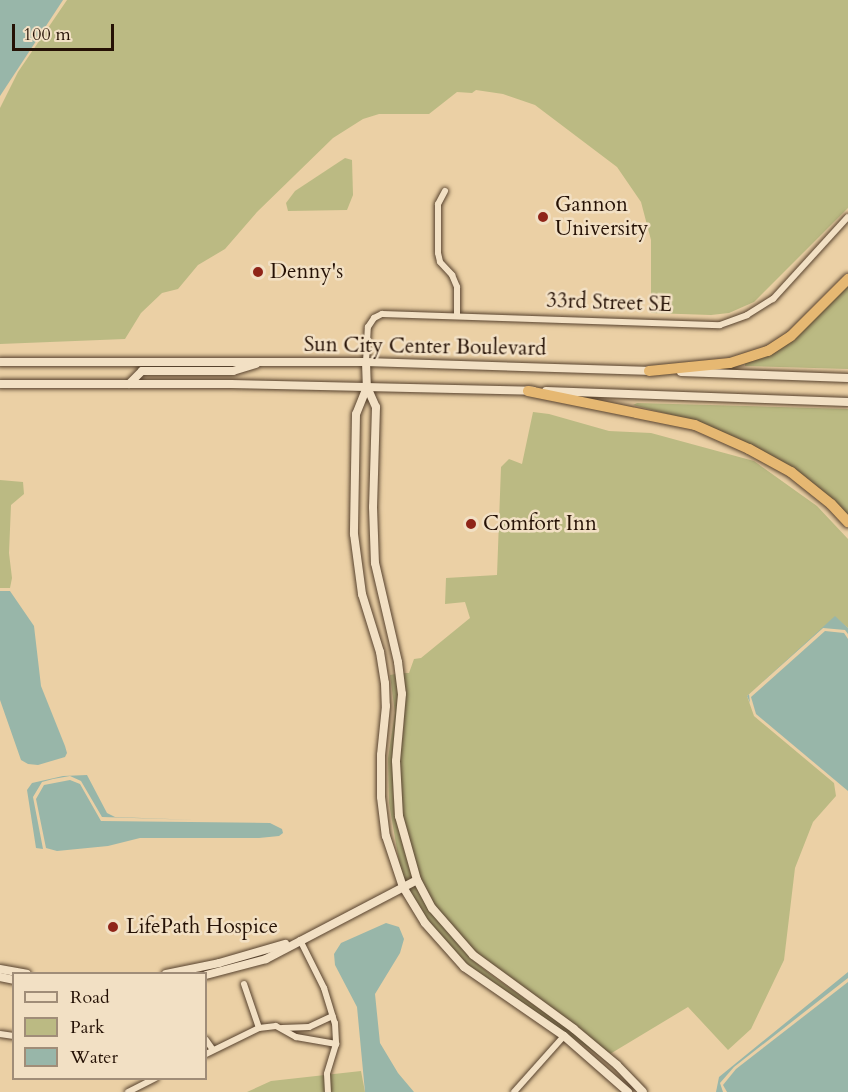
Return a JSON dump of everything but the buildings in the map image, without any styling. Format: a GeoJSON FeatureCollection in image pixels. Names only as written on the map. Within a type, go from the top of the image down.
{"type":"FeatureCollection","features":[{"type":"Feature","properties":{"kind":"highway"},"geometry":{"type":"LineString","coordinates":[[649,370],[730,363],[768,351],[798,329],[848,279]]}},
{"type":"Feature","properties":{"kind":"highway"},"geometry":{"type":"LineString","coordinates":[[528,391],[695,425],[749,448],[791,472],[831,504],[848,522]]}},
{"type":"Feature","properties":{"kind":"street"},"geometry":{"type":"LineString","coordinates":[[445,191],[438,204],[438,253],[440,261],[452,275],[457,287],[457,314]]}},
{"type":"Feature","properties":{"kind":"street","name":"33rd Street SE"},"geometry":{"type":"LineString","coordinates":[[366,362],[368,327],[374,318],[382,314],[457,314],[720,325],[747,315],[772,299],[848,217]]}},
{"type":"Feature","properties":{"kind":"street","name":"Sun City Center Boulevard"},"geometry":{"type":"LineString","coordinates":[[0,362],[366,362],[848,378]]}},
{"type":"Feature","properties":{"kind":"street"},"geometry":{"type":"LineString","coordinates":[[129,384],[142,371],[233,371],[262,362]]}},
{"type":"Feature","properties":{"kind":"street"},"geometry":{"type":"LineString","coordinates":[[366,362],[366,387],[356,414],[354,534],[356,563],[385,683],[386,706],[380,775],[382,812],[386,836],[404,887],[425,923],[464,967],[564,1036],[628,1092]]}},
{"type":"Feature","properties":{"kind":"street","name":"Sun City Center Boulevard"},"geometry":{"type":"LineString","coordinates":[[0,384],[366,387],[848,402]]}},
{"type":"Feature","properties":{"kind":"street"},"geometry":{"type":"LineString","coordinates":[[366,387],[376,407],[373,507],[375,563],[398,662],[402,694],[396,761],[399,816],[417,880],[432,908],[473,956],[574,1029],[617,1065],[643,1092]]}},
{"type":"Feature","properties":{"kind":"street"},"geometry":{"type":"LineString","coordinates":[[207,975],[266,959],[417,880]]}},
{"type":"Feature","properties":{"kind":"street"},"geometry":{"type":"LineString","coordinates":[[176,972],[219,963],[300,940]]}},
{"type":"Feature","properties":{"kind":"street"},"geometry":{"type":"LineString","coordinates":[[300,940],[324,987],[333,1016],[336,1044],[327,1074],[328,1092]]}},
{"type":"Feature","properties":{"kind":"street"},"geometry":{"type":"LineString","coordinates":[[0,969],[16,972]]}},
{"type":"Feature","properties":{"kind":"street"},"geometry":{"type":"LineString","coordinates":[[244,984],[259,1028]]}},
{"type":"Feature","properties":{"kind":"street"},"geometry":{"type":"LineString","coordinates":[[281,1028],[309,1027],[333,1016]]}},
{"type":"Feature","properties":{"kind":"street"},"geometry":{"type":"LineString","coordinates":[[207,1053],[259,1028],[276,1026],[296,1037],[336,1044]]}},
{"type":"Feature","properties":{"kind":"street"},"geometry":{"type":"LineString","coordinates":[[514,1092],[564,1036]]}},
{"type":"Feature","properties":{"kind":"street"},"geometry":{"type":"LineString","coordinates":[[207,1041],[213,1050]]}},
{"type":"Feature","properties":{"kind":"street"},"geometry":{"type":"LineString","coordinates":[[128,1092],[152,1080]]}},
{"type":"Feature","properties":{"kind":"green space"},"geometry":{"type":"Polygon","coordinates":[[[67,0],[848,0],[848,208],[754,302],[729,313],[711,315],[651,313],[651,240],[641,202],[617,167],[535,105],[503,94],[476,90],[472,93],[457,92],[429,114],[379,114],[363,119],[333,138],[257,212],[225,249],[198,265],[178,289],[162,293],[141,313],[125,339],[0,344],[0,108],[18,72],[67,0]]]}},
{"type":"Feature","properties":{"kind":"green space"},"geometry":{"type":"Polygon","coordinates":[[[345,158],[352,160],[353,195],[347,210],[288,211],[286,203],[295,191],[345,158]]]}},
{"type":"Feature","properties":{"kind":"green space"},"geometry":{"type":"Polygon","coordinates":[[[848,284],[848,369],[745,366],[745,363],[758,359],[848,284]]]}},
{"type":"Feature","properties":{"kind":"green space"},"geometry":{"type":"Polygon","coordinates":[[[637,403],[848,409],[848,515],[832,500],[680,417],[633,405],[637,403]]]}},
{"type":"Feature","properties":{"kind":"green space"},"geometry":{"type":"Polygon","coordinates":[[[533,412],[549,414],[609,431],[651,433],[754,461],[817,506],[848,539],[848,628],[835,617],[747,696],[754,716],[834,783],[836,796],[813,822],[795,868],[784,960],[751,1029],[728,1050],[688,1007],[610,1054],[576,1025],[476,952],[435,906],[420,878],[402,816],[400,761],[404,723],[403,673],[409,673],[414,659],[421,658],[470,618],[465,602],[445,604],[446,578],[497,575],[501,467],[509,459],[522,464],[533,412]]]}},
{"type":"Feature","properties":{"kind":"green space"},"geometry":{"type":"Polygon","coordinates":[[[0,480],[23,482],[24,494],[11,505],[9,553],[12,578],[10,588],[0,588],[0,480]]]}},
{"type":"Feature","properties":{"kind":"green space"},"geometry":{"type":"Polygon","coordinates":[[[396,674],[398,694],[393,792],[395,817],[412,878],[405,882],[400,867],[389,803],[388,758],[395,713],[390,675],[396,674]]]}},
{"type":"Feature","properties":{"kind":"green space"},"geometry":{"type":"Polygon","coordinates":[[[416,885],[430,911],[471,959],[572,1032],[603,1058],[474,971],[431,926],[409,889],[416,885]]]}},
{"type":"Feature","properties":{"kind":"green space"},"geometry":{"type":"Polygon","coordinates":[[[361,1071],[365,1092],[247,1092],[271,1081],[361,1071]]]}},
{"type":"Feature","properties":{"kind":"water"},"geometry":{"type":"Polygon","coordinates":[[[0,0],[63,0],[0,96],[0,0]]]}},
{"type":"Feature","properties":{"kind":"water"},"geometry":{"type":"Polygon","coordinates":[[[0,591],[10,591],[34,626],[41,686],[65,746],[67,753],[65,757],[38,765],[28,764],[21,760],[0,700],[0,591]]]}},
{"type":"Feature","properties":{"kind":"water"},"geometry":{"type":"Polygon","coordinates":[[[835,616],[848,628],[848,634],[845,630],[823,628],[760,685],[835,616]]]}},
{"type":"Feature","properties":{"kind":"water"},"geometry":{"type":"Polygon","coordinates":[[[825,631],[844,633],[848,639],[848,791],[756,714],[751,697],[825,631]]]}},
{"type":"Feature","properties":{"kind":"water"},"geometry":{"type":"Polygon","coordinates":[[[87,775],[107,813],[115,817],[197,820],[102,817],[81,781],[70,776],[42,782],[33,797],[43,849],[36,848],[27,790],[32,783],[63,776],[87,775]]]}},
{"type":"Feature","properties":{"kind":"water"},"geometry":{"type":"Polygon","coordinates":[[[70,780],[80,784],[101,821],[270,823],[282,829],[283,833],[279,836],[259,838],[140,838],[108,846],[57,851],[46,848],[36,799],[44,785],[70,780]]]}},
{"type":"Feature","properties":{"kind":"water"},"geometry":{"type":"Polygon","coordinates":[[[386,923],[399,927],[404,939],[400,953],[375,994],[380,1043],[398,1073],[414,1092],[365,1092],[357,1007],[335,965],[334,954],[341,943],[386,923]]]}},
{"type":"Feature","properties":{"kind":"water"},"geometry":{"type":"Polygon","coordinates":[[[848,972],[848,978],[734,1067],[720,1083],[723,1092],[716,1092],[719,1077],[848,972]]]}},
{"type":"Feature","properties":{"kind":"water"},"geometry":{"type":"Polygon","coordinates":[[[848,982],[848,1092],[727,1092],[723,1085],[736,1069],[848,982]]]}},
{"type":"Feature","properties":{"kind":"place","name":"Gannon University"},"geometry":{"type":"Point","coordinates":[543,217]}},
{"type":"Feature","properties":{"kind":"place","name":"Denny's"},"geometry":{"type":"Point","coordinates":[258,272]}},
{"type":"Feature","properties":{"kind":"place","name":"Comfort Inn"},"geometry":{"type":"Point","coordinates":[471,524]}},
{"type":"Feature","properties":{"kind":"place","name":"LifePath Hospice"},"geometry":{"type":"Point","coordinates":[113,927]}}]}
